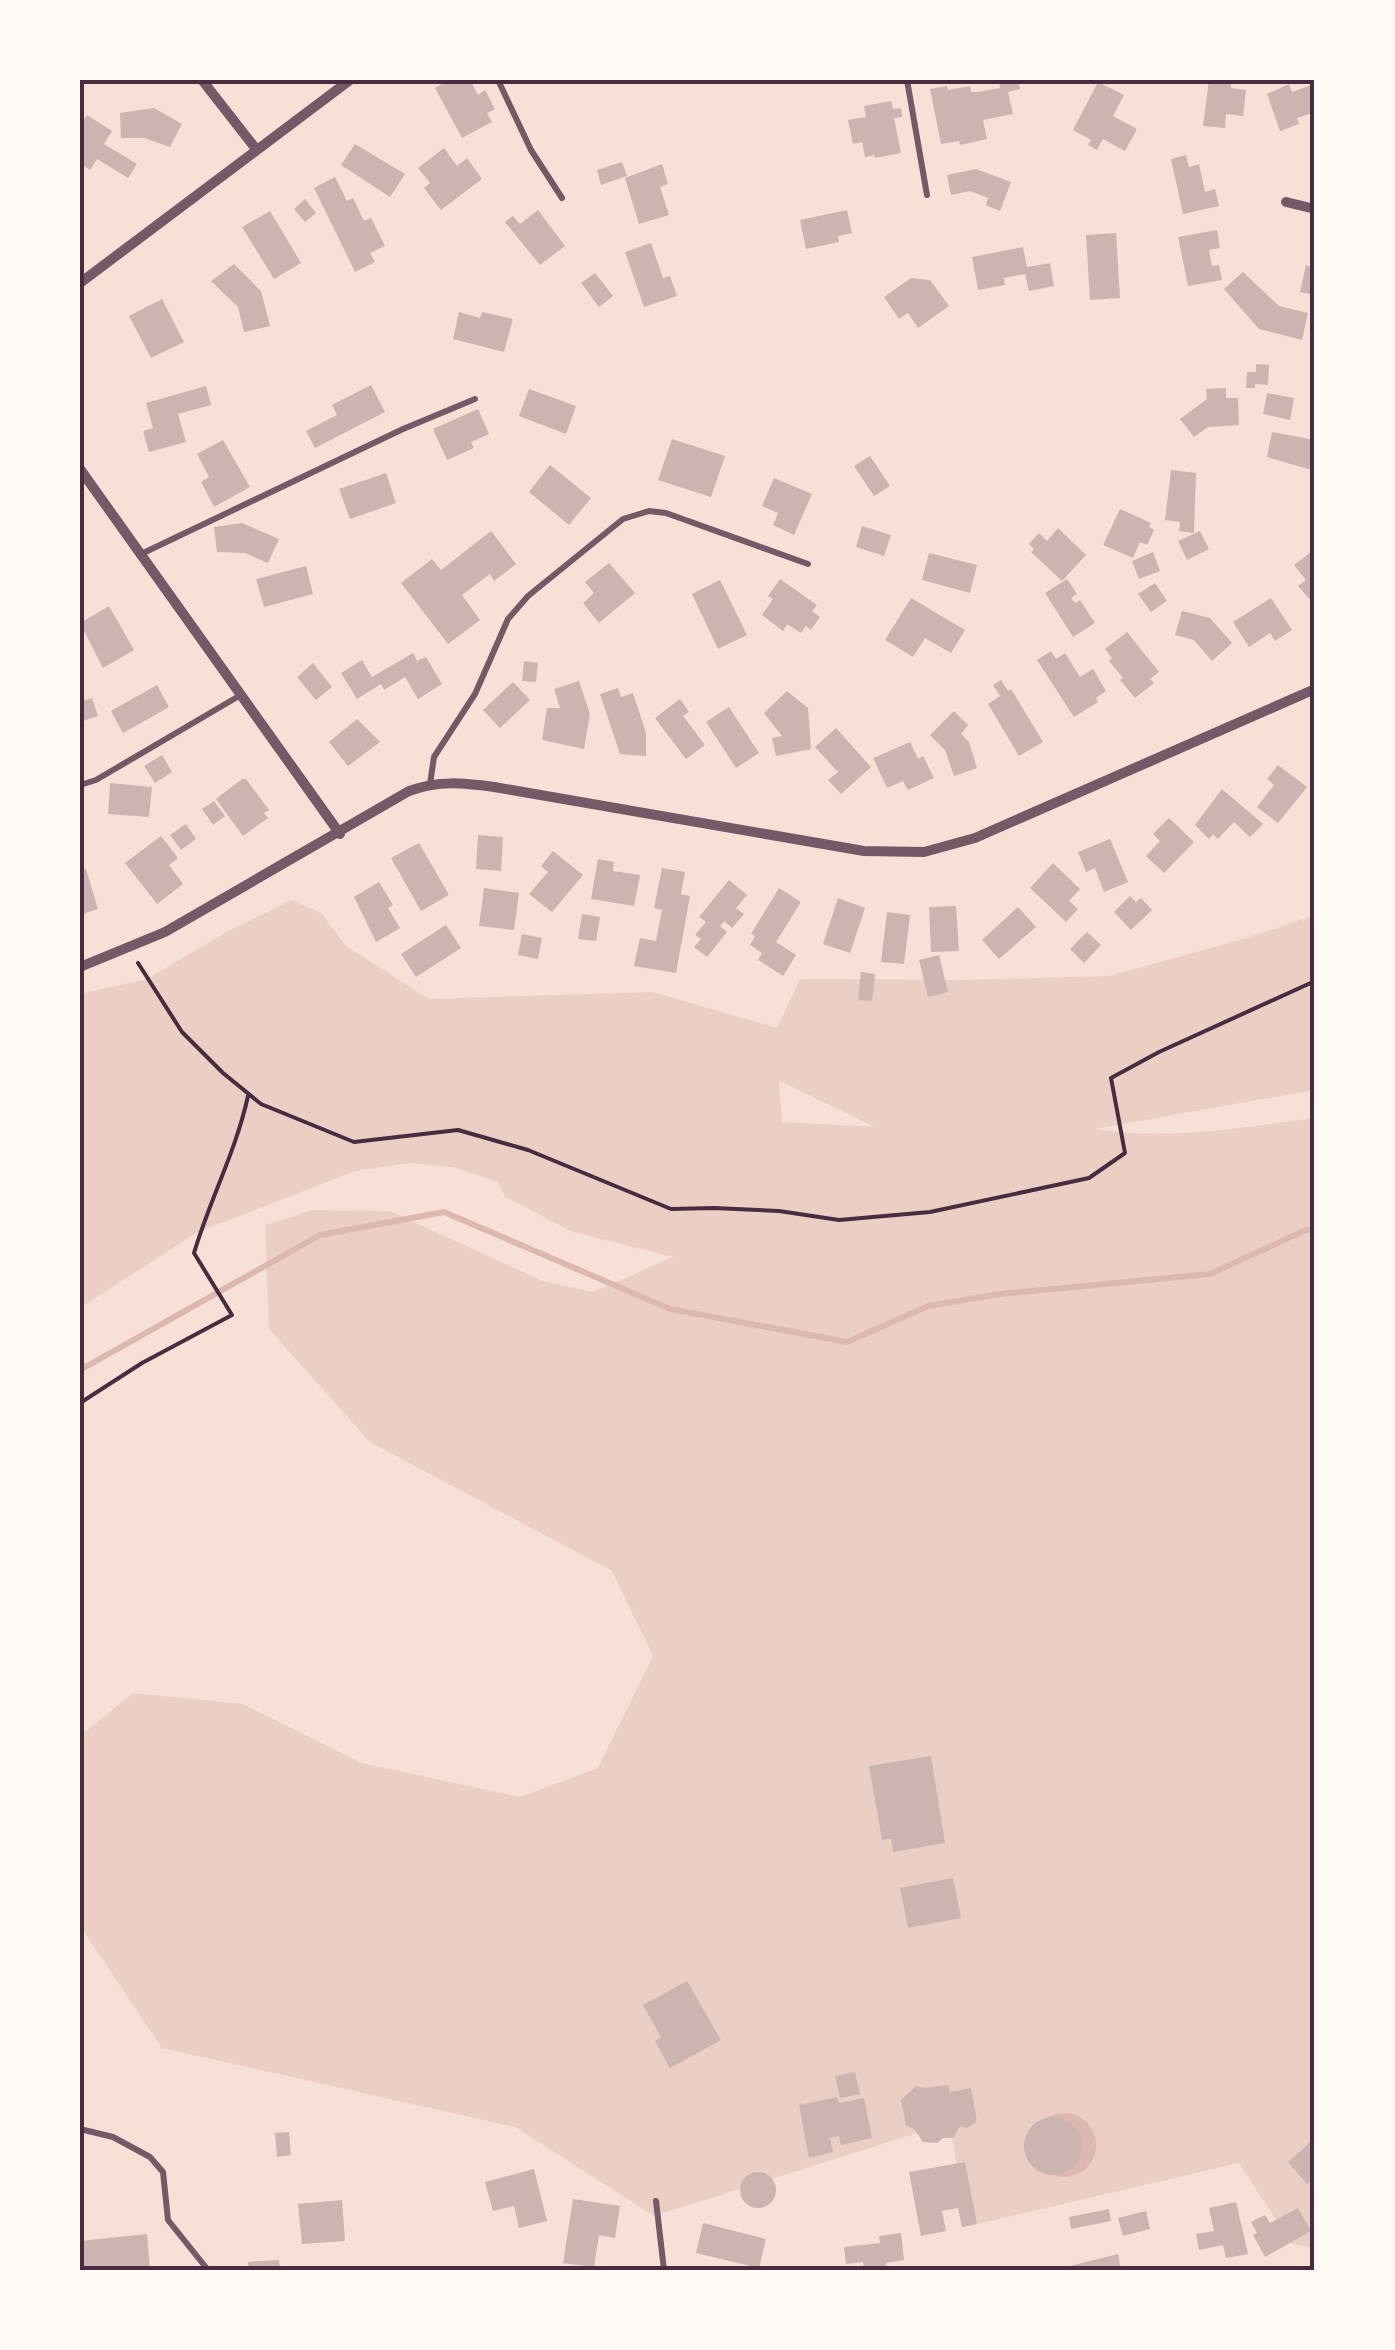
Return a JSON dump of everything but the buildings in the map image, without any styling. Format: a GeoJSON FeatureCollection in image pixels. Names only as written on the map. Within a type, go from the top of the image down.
{"type":"FeatureCollection","features":[{"type":"Feature","properties":{"kind":"street"},"geometry":{"type":"LineString","coordinates":[[202,80],[256,149]]}},
{"type":"Feature","properties":{"kind":"street"},"geometry":{"type":"LineString","coordinates":[[80,283],[350,80]]}},
{"type":"Feature","properties":{"kind":"street"},"geometry":{"type":"LineString","coordinates":[[1286,202],[1315,209]]}},
{"type":"Feature","properties":{"kind":"street"},"geometry":{"type":"LineString","coordinates":[[80,470],[340,834]]}},
{"type":"Feature","properties":{"kind":"street"},"geometry":{"type":"LineString","coordinates":[[80,966],[165,932],[409,791],[430,784],[452,782],[494,787],[864,851],[924,852],[999,829],[1315,689]]}},
{"type":"Feature","properties":{"kind":"lane"},"geometry":{"type":"LineString","coordinates":[[498,80],[532,150],[562,198]]}},
{"type":"Feature","properties":{"kind":"lane"},"geometry":{"type":"LineString","coordinates":[[907,80],[926,194]]}},
{"type":"Feature","properties":{"kind":"lane"},"geometry":{"type":"LineString","coordinates":[[138,555],[402,429],[474,399]]}},
{"type":"Feature","properties":{"kind":"lane"},"geometry":{"type":"LineString","coordinates":[[430,784],[434,757],[463,716],[508,619],[528,596],[623,519],[650,511],[666,513],[808,564]]}},
{"type":"Feature","properties":{"kind":"lane"},"geometry":{"type":"LineString","coordinates":[[80,786],[239,696]]}},
{"type":"Feature","properties":{"kind":"lane"},"geometry":{"type":"LineString","coordinates":[[80,2128],[113,2136],[150,2157],[163,2172],[168,2220],[208,2270]]}},
{"type":"Feature","properties":{"kind":"lane"},"geometry":{"type":"LineString","coordinates":[[656,2201],[664,2270]]}},
{"type":"Feature","properties":{"kind":"path"},"geometry":{"type":"LineString","coordinates":[[129,949],[182,1032],[249,1094],[261,1104],[354,1142],[458,1130],[528,1150],[671,1209],[780,1212],[839,1220],[930,1212],[1090,1178],[1124,1153],[1111,1078],[1315,981]]}},
{"type":"Feature","properties":{"kind":"path"},"geometry":{"type":"LineString","coordinates":[[80,1403],[232,1315],[194,1253],[207,1210],[238,1140],[249,1094]]}},
{"type":"Feature","properties":{"kind":"shaded area"},"geometry":{"type":"Polygon","coordinates":[[[292,900],[321,913],[346,946],[429,999],[653,992],[777,1028],[800,979],[1109,976],[1315,915],[1315,1090],[1095,1129],[1177,1133],[1315,1118],[1315,2248],[1292,2244],[1239,2163],[969,2226],[949,2123],[654,2216],[515,2127],[162,2048],[80,1926],[80,1736],[133,1693],[243,1704],[362,1763],[520,1797],[598,1768],[653,1656],[612,1571],[370,1442],[269,1329],[265,1225],[313,1210],[390,1211],[543,1281],[593,1292],[673,1257],[573,1232],[505,1197],[498,1182],[452,1167],[410,1163],[355,1171],[196,1233],[80,1308],[80,994],[147,979],[230,930],[292,900]],[[779,1081],[782,1122],[875,1127],[779,1081]]]}},
{"type":"Feature","properties":{"kind":"shaded area"},"geometry":{"type":"Polygon","coordinates":[[[1064,2113],[1086,2123],[1096,2145],[1086,2167],[1064,2177],[1042,2167],[1032,2145],[1042,2123],[1064,2113]]]}},
{"type":"Feature","properties":{"kind":"waterway"},"geometry":{"type":"LineString","coordinates":[[80,1370],[320,1235],[444,1212],[670,1309],[847,1342],[928,1306],[1000,1294],[1210,1274],[1306,1230],[1315,1230]]}}]}
